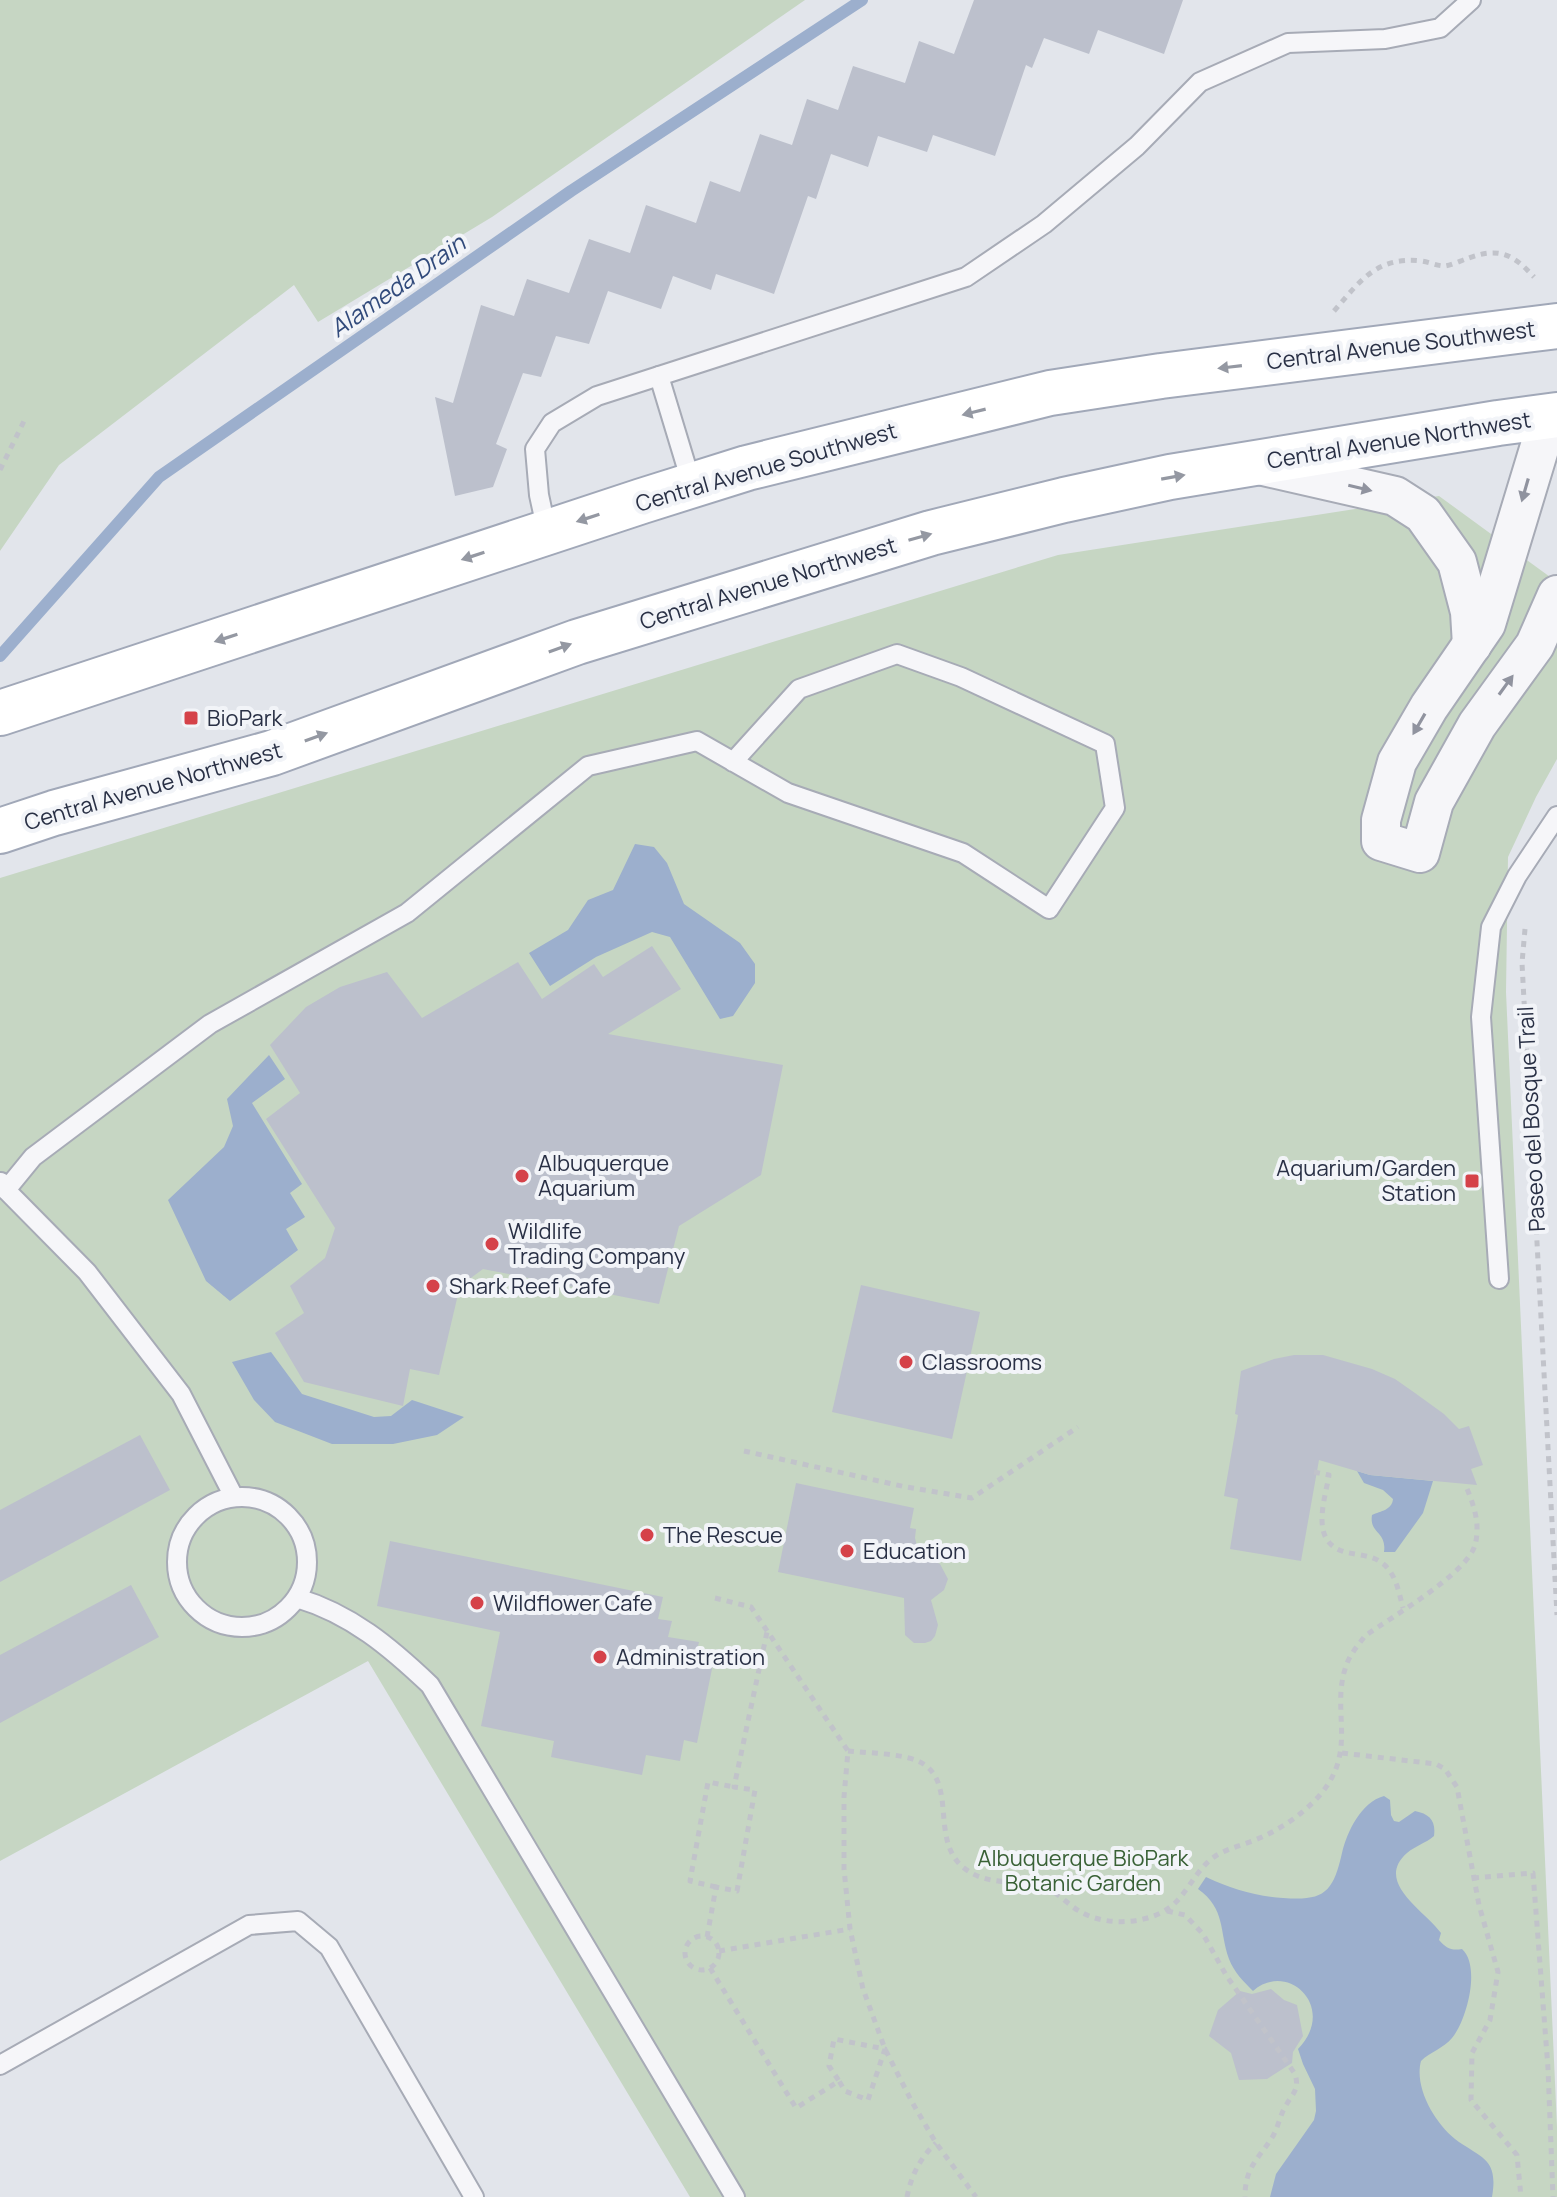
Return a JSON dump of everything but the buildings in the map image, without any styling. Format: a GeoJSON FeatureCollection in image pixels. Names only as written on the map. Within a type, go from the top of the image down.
{"type":"FeatureCollection","features":[{"type":"Feature","properties":{"kind":"main road","name":"Central Avenue Southwest"},"geometry":{"type":"LineString","coordinates":[[0,713],[747,468],[1050,393],[1557,326]]}},
{"type":"Feature","properties":{"kind":"main road","name":"Central Avenue Northwest"},"geometry":{"type":"LineString","coordinates":[[0,831],[54,813],[272,753],[577,642],[916,538],[1170,477],[1553,416]]}},
{"type":"Feature","properties":{"kind":"street"},"geometry":{"type":"LineString","coordinates":[[1553,416],[1486,624],[1429,707],[1397,762],[1381,820],[1381,841],[1420,853],[1434,802],[1477,725],[1535,645],[1557,595]]}},
{"type":"Feature","properties":{"kind":"street"},"geometry":{"type":"LineString","coordinates":[[1256,464],[1395,496],[1423,514],[1457,562],[1470,612],[1472,645]]}},
{"type":"Feature","properties":{"kind":"lane"},"geometry":{"type":"LineString","coordinates":[[547,532],[539,495],[535,449],[552,423],[597,396],[966,277],[1055,214],[1137,146],[1200,82],[1288,43],[1385,39],[1440,28],[1471,0]]}},
{"type":"Feature","properties":{"kind":"lane"},"geometry":{"type":"LineString","coordinates":[[659,376],[692,485]]}},
{"type":"Feature","properties":{"kind":"lane"},"geometry":{"type":"LineString","coordinates":[[234,1497],[181,1394],[87,1272],[3,1185],[33,1157],[210,1024],[407,913],[588,766],[697,741],[733,762],[788,793],[963,853],[1049,909],[1115,808],[1105,744],[961,677],[897,654],[799,689],[733,762]]}},
{"type":"Feature","properties":{"kind":"lane"},"geometry":{"type":"LineString","coordinates":[[1499,1279],[1481,1017],[1491,927],[1517,876],[1557,816]]}},
{"type":"Feature","properties":{"kind":"lane"},"geometry":{"type":"LineString","coordinates":[[234,1497],[257,1498],[282,1510],[298,1529],[308,1564],[297,1598],[281,1615],[268,1622],[246,1627],[224,1625],[197,1608],[178,1578],[177,1556],[183,1535],[200,1511],[220,1500],[234,1497]]}},
{"type":"Feature","properties":{"kind":"lane"},"geometry":{"type":"LineString","coordinates":[[297,1598],[323,1606],[385,1643],[430,1685],[735,2197]]}},
{"type":"Feature","properties":{"kind":"lane"},"geometry":{"type":"LineString","coordinates":[[0,2065],[249,1925],[298,1921],[329,1947],[474,2197]]}},
{"type":"Feature","properties":{"kind":"path"},"geometry":{"type":"LineString","coordinates":[[1331,315],[1372,270],[1388,262],[1419,260],[1447,266],[1475,255],[1500,252],[1518,260],[1534,277]]}},
{"type":"Feature","properties":{"kind":"path"},"geometry":{"type":"LineString","coordinates":[[0,470],[25,419]]}},
{"type":"Feature","properties":{"kind":"path","name":"Paseo del Bosque Trail"},"geometry":{"type":"LineString","coordinates":[[1525,923],[1522,963],[1557,1615]]}},
{"type":"Feature","properties":{"kind":"path"},"geometry":{"type":"LineString","coordinates":[[744,1451],[906,1487],[972,1498],[1078,1427]]}},
{"type":"Feature","properties":{"kind":"path"},"geometry":{"type":"LineString","coordinates":[[1314,1472],[1329,1475],[1321,1525],[1326,1538],[1341,1551],[1371,1557],[1382,1563],[1396,1583],[1403,1608]]}},
{"type":"Feature","properties":{"kind":"path"},"geometry":{"type":"LineString","coordinates":[[1166,1911],[1185,1892],[1205,1864],[1228,1849],[1261,1838],[1296,1818],[1330,1781],[1342,1753],[1342,1695],[1347,1663],[1365,1636],[1447,1578],[1471,1555],[1477,1516],[1465,1484]]}},
{"type":"Feature","properties":{"kind":"path"},"geometry":{"type":"LineString","coordinates":[[715,1598],[751,1607],[848,1751],[843,1847],[850,1929],[863,1989],[885,2049],[936,2143],[976,2197]]}},
{"type":"Feature","properties":{"kind":"path"},"geometry":{"type":"LineString","coordinates":[[734,1787],[767,1631]]}},
{"type":"Feature","properties":{"kind":"path"},"geometry":{"type":"LineString","coordinates":[[848,1751],[910,1758],[930,1769],[936,1775],[943,1794],[943,1828],[950,1851],[966,1870],[978,1877],[1011,1885],[1045,1888],[1082,1913],[1097,1919],[1137,1919],[1166,1911],[1185,1915],[1203,1934],[1226,1975],[1295,2074],[1298,2083],[1274,2134],[1255,2159],[1245,2187],[1245,2197]]}},
{"type":"Feature","properties":{"kind":"path"},"geometry":{"type":"LineString","coordinates":[[1342,1753],[1436,1764],[1445,1769],[1457,1787],[1473,1878],[1498,1972],[1490,2020],[1472,2053],[1471,2100],[1517,2155],[1521,2197]]}},
{"type":"Feature","properties":{"kind":"path"},"geometry":{"type":"LineString","coordinates":[[708,1782],[734,1787],[755,1790],[737,1891],[690,1881],[708,1782]]}},
{"type":"Feature","properties":{"kind":"path"},"geometry":{"type":"LineString","coordinates":[[1473,1878],[1533,1873],[1548,2068],[1553,2197]]}},
{"type":"Feature","properties":{"kind":"path"},"geometry":{"type":"LineString","coordinates":[[707,1937],[716,1887]]}},
{"type":"Feature","properties":{"kind":"path"},"geometry":{"type":"LineString","coordinates":[[719,1951],[850,1929]]}},
{"type":"Feature","properties":{"kind":"path"},"geometry":{"type":"LineString","coordinates":[[696,1937],[707,1937],[716,1943],[719,1951],[716,1962],[704,1970],[693,1968],[685,1955],[691,1940],[696,1937]]}},
{"type":"Feature","properties":{"kind":"path"},"geometry":{"type":"LineString","coordinates":[[710,1968],[796,2108],[839,2081]]}},
{"type":"Feature","properties":{"kind":"path"},"geometry":{"type":"LineString","coordinates":[[834,2039],[885,2049],[868,2100],[845,2091],[829,2066],[834,2039]]}},
{"type":"Feature","properties":{"kind":"path"},"geometry":{"type":"LineString","coordinates":[[907,2197],[910,2182],[924,2154],[936,2143]]}},
{"type":"Feature","properties":{"kind":"green space"},"geometry":{"type":"Polygon","coordinates":[[[0,0],[805,0],[492,217],[318,322],[294,285],[59,465],[0,551],[0,0]]]}},
{"type":"Feature","properties":{"kind":"green space","name":"Albuquerque BioPark Botanic Garden"},"geometry":{"type":"Polygon","coordinates":[[[1439,496],[1557,582],[1557,759],[1508,857],[1506,992],[1557,2127],[1557,2197],[690,2197],[368,1661],[0,1861],[0,878],[1058,555],[1439,496]]]}},
{"type":"Feature","properties":{"kind":"water"},"geometry":{"type":"Polygon","coordinates":[[[635,844],[654,847],[667,863],[684,904],[740,943],[755,964],[755,983],[733,1016],[720,1019],[670,937],[652,932],[596,957],[550,986],[529,953],[568,930],[588,900],[613,890],[635,844]]]}},
{"type":"Feature","properties":{"kind":"water"},"geometry":{"type":"Polygon","coordinates":[[[269,1055],[285,1079],[252,1103],[302,1184],[290,1193],[305,1217],[286,1229],[298,1250],[230,1301],[206,1281],[168,1200],[224,1147],[233,1126],[227,1099],[269,1055]]]}},
{"type":"Feature","properties":{"kind":"water"},"geometry":{"type":"Polygon","coordinates":[[[271,1352],[302,1394],[374,1417],[391,1416],[412,1400],[464,1417],[437,1435],[393,1444],[332,1444],[275,1422],[254,1400],[232,1362],[271,1352]]]}},
{"type":"Feature","properties":{"kind":"water"},"geometry":{"type":"Polygon","coordinates":[[[1357,1471],[1433,1481],[1423,1513],[1395,1552],[1384,1552],[1383,1540],[1372,1521],[1372,1515],[1388,1508],[1393,1499],[1383,1490],[1364,1483],[1357,1471]]]}},
{"type":"Feature","properties":{"kind":"water"},"geometry":{"type":"Polygon","coordinates":[[[1384,1796],[1390,1800],[1394,1821],[1399,1822],[1415,1811],[1425,1814],[1433,1822],[1434,1836],[1407,1853],[1398,1864],[1396,1874],[1405,1895],[1441,1933],[1439,1940],[1449,1948],[1462,1949],[1468,1957],[1471,1980],[1467,2006],[1458,2030],[1449,2041],[1421,2061],[1420,2082],[1433,2114],[1447,2132],[1480,2155],[1490,2166],[1493,2174],[1492,2197],[1270,2197],[1276,2174],[1314,2120],[1316,2111],[1315,2089],[1298,2049],[1309,2033],[1313,2018],[1311,2004],[1304,1993],[1280,1981],[1267,1983],[1253,1991],[1249,1987],[1229,1959],[1213,1904],[1198,1889],[1206,1877],[1263,1896],[1297,1899],[1317,1896],[1330,1886],[1335,1877],[1347,1836],[1356,1819],[1368,1804],[1384,1796]]]}},
{"type":"Feature","properties":{"kind":"waterway","name":"Alameda Drain"},"geometry":{"type":"LineString","coordinates":[[0,656],[159,477],[571,191],[862,0]]}},
{"type":"Feature","properties":{"kind":"place","name":"BioPark"},"geometry":{"type":"Point","coordinates":[191,718]}},
{"type":"Feature","properties":{"kind":"place","name":"Albuquerque Aquarium"},"geometry":{"type":"Point","coordinates":[522,1176]}},
{"type":"Feature","properties":{"kind":"place","name":"Aquarium/Garden Station"},"geometry":{"type":"Point","coordinates":[1472,1181]}},
{"type":"Feature","properties":{"kind":"place","name":"Wildlife Trading Company"},"geometry":{"type":"Point","coordinates":[492,1244]}},
{"type":"Feature","properties":{"kind":"place","name":"Shark Reef Cafe"},"geometry":{"type":"Point","coordinates":[433,1286]}},
{"type":"Feature","properties":{"kind":"place","name":"Classrooms"},"geometry":{"type":"Point","coordinates":[906,1362]}},
{"type":"Feature","properties":{"kind":"place","name":"The Rescue"},"geometry":{"type":"Point","coordinates":[647,1535]}},
{"type":"Feature","properties":{"kind":"place","name":"Education"},"geometry":{"type":"Point","coordinates":[847,1551]}},
{"type":"Feature","properties":{"kind":"place","name":"Wildflower Cafe"},"geometry":{"type":"Point","coordinates":[477,1603]}},
{"type":"Feature","properties":{"kind":"place","name":"Administration"},"geometry":{"type":"Point","coordinates":[600,1657]}}]}
